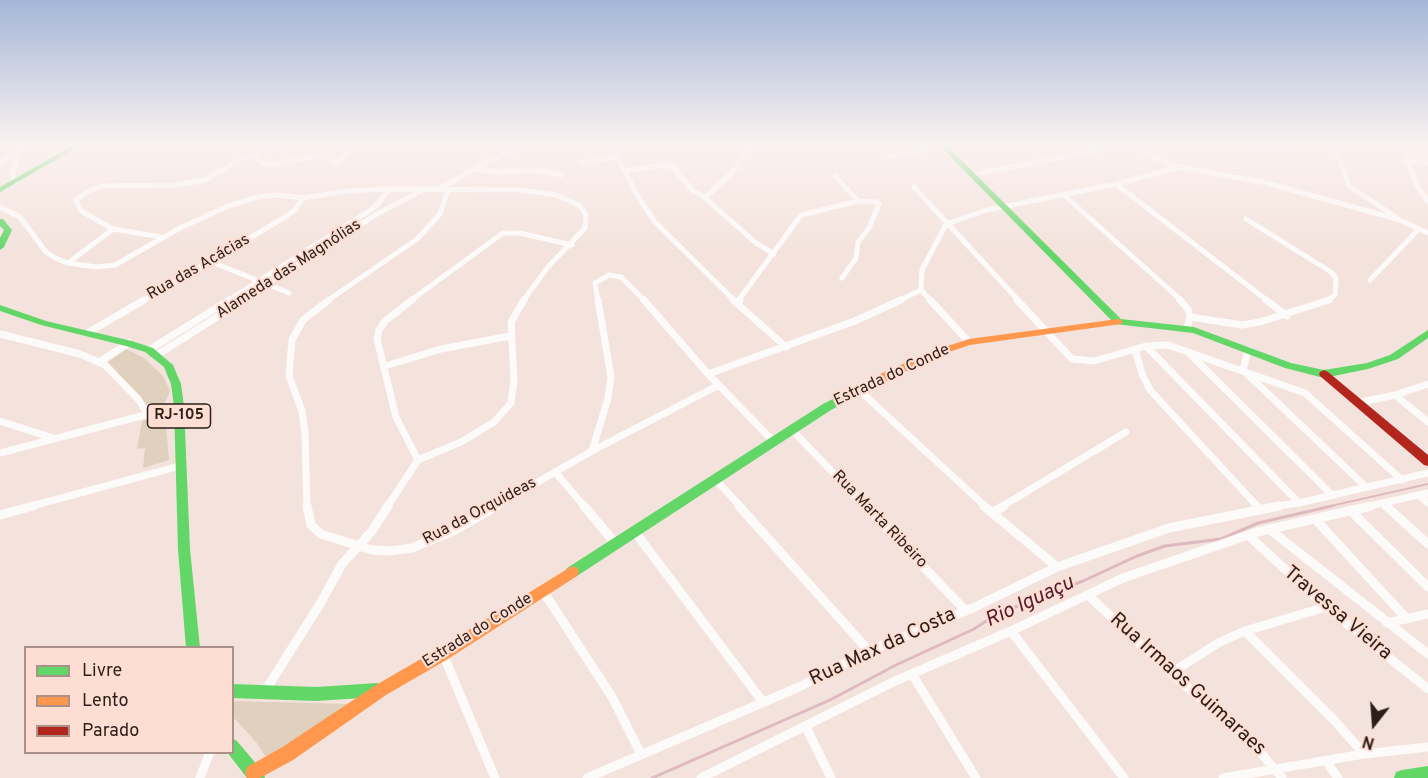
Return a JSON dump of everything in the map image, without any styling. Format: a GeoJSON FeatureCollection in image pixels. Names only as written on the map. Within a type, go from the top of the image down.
{"type":"FeatureCollection","features":[{"type":"Feature","properties":{"kind":"street"},"geometry":{"type":"LineString","coordinates":[[0,190],[19,179]]}},
{"type":"Feature","properties":{"kind":"street"},"geometry":{"type":"LineString","coordinates":[[162,237],[113,229],[81,211],[76,204],[80,196],[97,188],[194,183],[205,179]]}},
{"type":"Feature","properties":{"kind":"street"},"geometry":{"type":"LineString","coordinates":[[439,189],[457,179]]}},
{"type":"Feature","properties":{"kind":"street"},"geometry":{"type":"LineString","coordinates":[[629,179],[655,222],[737,303],[786,347]]}},
{"type":"Feature","properties":{"kind":"street"},"geometry":{"type":"LineString","coordinates":[[682,179],[756,243],[774,254]]}},
{"type":"Feature","properties":{"kind":"street"},"geometry":{"type":"LineString","coordinates":[[705,198],[724,179]]}},
{"type":"Feature","properties":{"kind":"street"},"geometry":{"type":"LineString","coordinates":[[838,179],[858,201]]}},
{"type":"Feature","properties":{"kind":"street"},"geometry":{"type":"LineString","coordinates":[[976,179],[1117,321]]}},
{"type":"Feature","properties":{"kind":"street"},"geometry":{"type":"LineString","coordinates":[[969,342],[921,290],[922,270],[946,224],[987,210],[1065,196],[1134,179]]}},
{"type":"Feature","properties":{"kind":"street"},"geometry":{"type":"LineString","coordinates":[[1246,179],[1268,183],[1400,220]]}},
{"type":"Feature","properties":{"kind":"street"},"geometry":{"type":"LineString","coordinates":[[1347,179],[1349,186],[1400,220],[1428,233]]}},
{"type":"Feature","properties":{"kind":"street"},"geometry":{"type":"LineString","coordinates":[[1415,179],[1428,202]]}},
{"type":"Feature","properties":{"kind":"street"},"geometry":{"type":"LineString","coordinates":[[1116,184],[1287,316]]}},
{"type":"Feature","properties":{"kind":"street"},"geometry":{"type":"LineString","coordinates":[[914,187],[1072,359],[1094,361],[1146,346],[1168,345],[1244,370],[1298,390],[1312,399],[1402,480]]}},
{"type":"Feature","properties":{"kind":"street","name":"Alameda das Magnólias"},"geometry":{"type":"LineString","coordinates":[[153,353],[260,280],[375,207],[388,189]]}},
{"type":"Feature","properties":{"kind":"street","name":"Alameda das Magnólias"},"geometry":{"type":"LineString","coordinates":[[68,263],[96,267],[115,265],[162,237],[244,199],[280,195],[303,198],[347,191],[388,189],[522,190],[556,195],[580,206],[586,214],[585,228],[531,288],[511,322],[513,390],[511,403],[494,423],[461,442],[417,460]]}},
{"type":"Feature","properties":{"kind":"street","name":"Alameda das Magnólias"},"geometry":{"type":"LineString","coordinates":[[153,353],[377,214],[423,189]]}},
{"type":"Feature","properties":{"kind":"street","name":"Rua da Orquideas"},"geometry":{"type":"LineString","coordinates":[[448,190],[440,214],[417,239],[318,307],[296,329],[292,340],[289,376],[302,411],[305,434],[306,494],[311,525],[321,534],[357,546],[390,551],[412,548],[453,531],[592,451],[719,385]]}},
{"type":"Feature","properties":{"kind":"street"},"geometry":{"type":"LineString","coordinates":[[1065,196],[1180,299],[1188,309],[1189,323],[1242,325],[1287,316],[1325,302],[1335,295],[1336,278],[1331,272],[1246,219]]}},
{"type":"Feature","properties":{"kind":"street","name":"Rua das Acácias"},"geometry":{"type":"LineString","coordinates":[[89,332],[282,219],[294,211],[303,198]]}},
{"type":"Feature","properties":{"kind":"street"},"geometry":{"type":"LineString","coordinates":[[737,303],[801,215],[858,201],[872,201],[879,204],[869,228],[858,242],[856,258],[842,278]]}},
{"type":"Feature","properties":{"kind":"street"},"geometry":{"type":"LineString","coordinates":[[0,207],[20,217],[46,252],[68,263],[113,229]]}},
{"type":"Feature","properties":{"kind":"street"},"geometry":{"type":"LineString","coordinates":[[0,221],[8,230],[1,241]]}},
{"type":"Feature","properties":{"kind":"street"},"geometry":{"type":"LineString","coordinates":[[1370,280],[1419,229]]}},
{"type":"Feature","properties":{"kind":"street"},"geometry":{"type":"LineString","coordinates":[[265,691],[320,604],[342,564],[372,531],[417,460],[396,417],[389,394],[385,366],[377,339],[379,330],[385,321],[495,237],[511,232],[572,245]]}},
{"type":"Feature","properties":{"kind":"street"},"geometry":{"type":"LineString","coordinates":[[316,245],[324,247]]}},
{"type":"Feature","properties":{"kind":"street"},"geometry":{"type":"LineString","coordinates":[[209,261],[289,293]]}},
{"type":"Feature","properties":{"kind":"street"},"geometry":{"type":"LineString","coordinates":[[592,451],[612,377],[595,289],[597,280],[615,276],[626,280],[708,374],[773,441]]}},
{"type":"Feature","properties":{"kind":"street"},"geometry":{"type":"LineString","coordinates":[[708,374],[855,321],[921,290]]}},
{"type":"Feature","properties":{"kind":"street"},"geometry":{"type":"LineString","coordinates":[[0,308],[44,323],[129,343],[153,353]]}},
{"type":"Feature","properties":{"kind":"street","name":"Estrada do Conde"},"geometry":{"type":"LineString","coordinates":[[251,776],[381,690],[543,591],[773,441],[858,389],[936,353],[969,342],[1117,321],[1189,323],[1289,366],[1324,374],[1359,368],[1394,357],[1427,335]]}},
{"type":"Feature","properties":{"kind":"street"},"geometry":{"type":"LineString","coordinates":[[0,334],[80,354],[99,362],[118,376],[140,400],[148,415]]}},
{"type":"Feature","properties":{"kind":"street"},"geometry":{"type":"LineString","coordinates":[[385,366],[441,349],[510,336]]}},
{"type":"Feature","properties":{"kind":"street"},"geometry":{"type":"LineString","coordinates":[[99,362],[129,343]]}},
{"type":"Feature","properties":{"kind":"street"},"geometry":{"type":"LineString","coordinates":[[1146,346],[1299,504]]}},
{"type":"Feature","properties":{"kind":"street"},"geometry":{"type":"LineString","coordinates":[[1135,349],[1142,374],[1150,390],[1259,509]]}},
{"type":"Feature","properties":{"kind":"street"},"geometry":{"type":"LineString","coordinates":[[1244,370],[1248,350]]}},
{"type":"Feature","properties":{"kind":"street"},"geometry":{"type":"LineString","coordinates":[[1187,351],[1332,495]]}},
{"type":"Feature","properties":{"kind":"street","name":"RJ-105"},"geometry":{"type":"LineString","coordinates":[[153,353],[168,365],[176,384],[179,406],[184,549],[193,646]]}},
{"type":"Feature","properties":{"kind":"street"},"geometry":{"type":"LineString","coordinates":[[1244,370],[1366,487]]}},
{"type":"Feature","properties":{"kind":"street"},"geometry":{"type":"LineString","coordinates":[[1324,374],[1428,462]]}},
{"type":"Feature","properties":{"kind":"street"},"geometry":{"type":"LineString","coordinates":[[1357,403],[1426,387]]}},
{"type":"Feature","properties":{"kind":"street"},"geometry":{"type":"LineString","coordinates":[[858,389],[992,513],[1057,567]]}},
{"type":"Feature","properties":{"kind":"street"},"geometry":{"type":"LineString","coordinates":[[1395,396],[1428,422]]}},
{"type":"Feature","properties":{"kind":"street"},"geometry":{"type":"LineString","coordinates":[[0,453],[179,406]]}},
{"type":"Feature","properties":{"kind":"street"},"geometry":{"type":"LineString","coordinates":[[0,421],[53,438]]}},
{"type":"Feature","properties":{"kind":"street","name":"Rua Marta Ribeiro"},"geometry":{"type":"LineString","coordinates":[[792,430],[966,610]]}},
{"type":"Feature","properties":{"kind":"street"},"geometry":{"type":"LineString","coordinates":[[992,513],[1126,432]]}},
{"type":"Feature","properties":{"kind":"street"},"geometry":{"type":"LineString","coordinates":[[0,515],[180,466]]}},
{"type":"Feature","properties":{"kind":"street"},"geometry":{"type":"LineString","coordinates":[[555,472],[616,544]]}},
{"type":"Feature","properties":{"kind":"street","name":"Rua Max da Costa"},"geometry":{"type":"LineString","coordinates":[[587,778],[763,702],[869,651],[966,610],[1057,567],[1142,536],[1259,509],[1299,504],[1428,473]]}},
{"type":"Feature","properties":{"kind":"street"},"geometry":{"type":"LineString","coordinates":[[716,480],[869,651]]}},
{"type":"Feature","properties":{"kind":"street"},"geometry":{"type":"LineString","coordinates":[[1424,494],[1428,503]]}},
{"type":"Feature","properties":{"kind":"street","name":"Rua Max da Costa"},"geometry":{"type":"LineString","coordinates":[[701,778],[912,674],[1011,631],[1123,578],[1269,529],[1424,494]]}},
{"type":"Feature","properties":{"kind":"street"},"geometry":{"type":"LineString","coordinates":[[1383,503],[1428,544]]}},
{"type":"Feature","properties":{"kind":"street"},"geometry":{"type":"LineString","coordinates":[[1350,510],[1428,587]]}},
{"type":"Feature","properties":{"kind":"street"},"geometry":{"type":"LineString","coordinates":[[1315,519],[1407,620]]}},
{"type":"Feature","properties":{"kind":"street"},"geometry":{"type":"LineString","coordinates":[[1269,529],[1428,654]]}},
{"type":"Feature","properties":{"kind":"street"},"geometry":{"type":"LineString","coordinates":[[635,532],[763,702]]}},
{"type":"Feature","properties":{"kind":"street","name":"Travessa Vieira"},"geometry":{"type":"LineString","coordinates":[[1249,536],[1326,607],[1428,689]]}},
{"type":"Feature","properties":{"kind":"street"},"geometry":{"type":"LineString","coordinates":[[543,591],[612,697],[641,754]]}},
{"type":"Feature","properties":{"kind":"street","name":"Rua Irmaos Guimaraes"},"geometry":{"type":"LineString","coordinates":[[1088,595],[1171,673],[1254,745],[1279,773]]}},
{"type":"Feature","properties":{"kind":"street"},"geometry":{"type":"LineString","coordinates":[[1171,673],[1220,642],[1245,631],[1326,607]]}},
{"type":"Feature","properties":{"kind":"street"},"geometry":{"type":"LineString","coordinates":[[1387,623],[1428,614]]}},
{"type":"Feature","properties":{"kind":"street"},"geometry":{"type":"LineString","coordinates":[[1011,631],[1124,778]]}},
{"type":"Feature","properties":{"kind":"street"},"geometry":{"type":"LineString","coordinates":[[1245,631],[1334,720],[1364,754]]}},
{"type":"Feature","properties":{"kind":"street"},"geometry":{"type":"LineString","coordinates":[[443,654],[495,778]]}},
{"type":"Feature","properties":{"kind":"street"},"geometry":{"type":"LineString","coordinates":[[912,674],[976,778]]}},
{"type":"Feature","properties":{"kind":"street","name":"Estrada do Conde"},"geometry":{"type":"LineString","coordinates":[[234,691],[316,694],[381,690]]}},
{"type":"Feature","properties":{"kind":"street"},"geometry":{"type":"LineString","coordinates":[[807,727],[831,778]]}},
{"type":"Feature","properties":{"kind":"street"},"geometry":{"type":"LineString","coordinates":[[1223,778],[1279,773],[1364,754],[1428,747]]}},
{"type":"Feature","properties":{"kind":"street"},"geometry":{"type":"LineString","coordinates":[[234,749],[251,776]]}},
{"type":"Feature","properties":{"kind":"street"},"geometry":{"type":"LineString","coordinates":[[201,778],[210,754]]}},
{"type":"Feature","properties":{"kind":"street"},"geometry":{"type":"LineString","coordinates":[[1326,761],[1338,778]]}},
{"type":"Feature","properties":{"kind":"street"},"geometry":{"type":"LineString","coordinates":[[1402,778],[1428,774]]}},
{"type":"Feature","properties":{"kind":"shaded area"},"geometry":{"type":"Polygon","coordinates":[[[126,349],[144,358],[163,376],[170,391],[165,403],[148,408],[108,362],[126,349]]]}},
{"type":"Feature","properties":{"kind":"shaded area"},"geometry":{"type":"Polygon","coordinates":[[[165,414],[169,460],[143,468],[145,448],[137,449],[142,421],[165,414]]]}},
{"type":"Feature","properties":{"kind":"shaded area"},"geometry":{"type":"Polygon","coordinates":[[[234,701],[347,704],[342,714],[269,762],[256,742],[234,718],[234,701]]]}},
{"type":"Feature","properties":{"kind":"waterway","name":"Rio Iguaçu"},"geometry":{"type":"LineString","coordinates":[[1326,507],[1428,484]]}},
{"type":"Feature","properties":{"kind":"waterway","name":"Rio Iguaçu"},"geometry":{"type":"LineString","coordinates":[[652,778],[830,700],[896,665],[974,629],[997,614],[1083,581],[1137,556],[1165,546],[1221,539],[1258,523],[1332,506]]}},
{"type":"Feature","properties":{"kind":"traffic: fast"},"geometry":{"type":"LineString","coordinates":[[0,190],[19,179]]}},
{"type":"Feature","properties":{"kind":"traffic: fast"},"geometry":{"type":"LineString","coordinates":[[976,179],[1117,321]]}},
{"type":"Feature","properties":{"kind":"traffic: fast"},"geometry":{"type":"LineString","coordinates":[[0,221],[8,230],[0,247]]}},
{"type":"Feature","properties":{"kind":"traffic: fast"},"geometry":{"type":"LineString","coordinates":[[0,308],[44,323],[129,343],[149,350],[168,365],[176,384],[179,406],[184,549],[193,646]]}},
{"type":"Feature","properties":{"kind":"traffic: fast"},"geometry":{"type":"LineString","coordinates":[[1118,322],[1194,330],[1289,366],[1324,374],[1368,366],[1394,357],[1428,333]]}},
{"type":"Feature","properties":{"kind":"traffic: fast"},"geometry":{"type":"LineString","coordinates":[[572,572],[827,407],[882,378]]}},
{"type":"Feature","properties":{"kind":"traffic: fast"},"geometry":{"type":"LineString","coordinates":[[234,691],[316,694],[377,690]]}},
{"type":"Feature","properties":{"kind":"traffic: fast"},"geometry":{"type":"LineString","coordinates":[[234,749],[257,778]]}},
{"type":"Feature","properties":{"kind":"traffic: fast"},"geometry":{"type":"LineString","coordinates":[[1402,778],[1428,774]]}},
{"type":"Feature","properties":{"kind":"traffic: slow"},"geometry":{"type":"LineString","coordinates":[[882,378],[936,353],[969,342],[1118,322]]}},
{"type":"Feature","properties":{"kind":"traffic: slow"},"geometry":{"type":"LineString","coordinates":[[253,773],[287,754],[381,690],[443,654],[572,572]]}},
{"type":"Feature","properties":{"kind":"traffic: jam"},"geometry":{"type":"LineString","coordinates":[[1324,374],[1428,462]]}}]}
